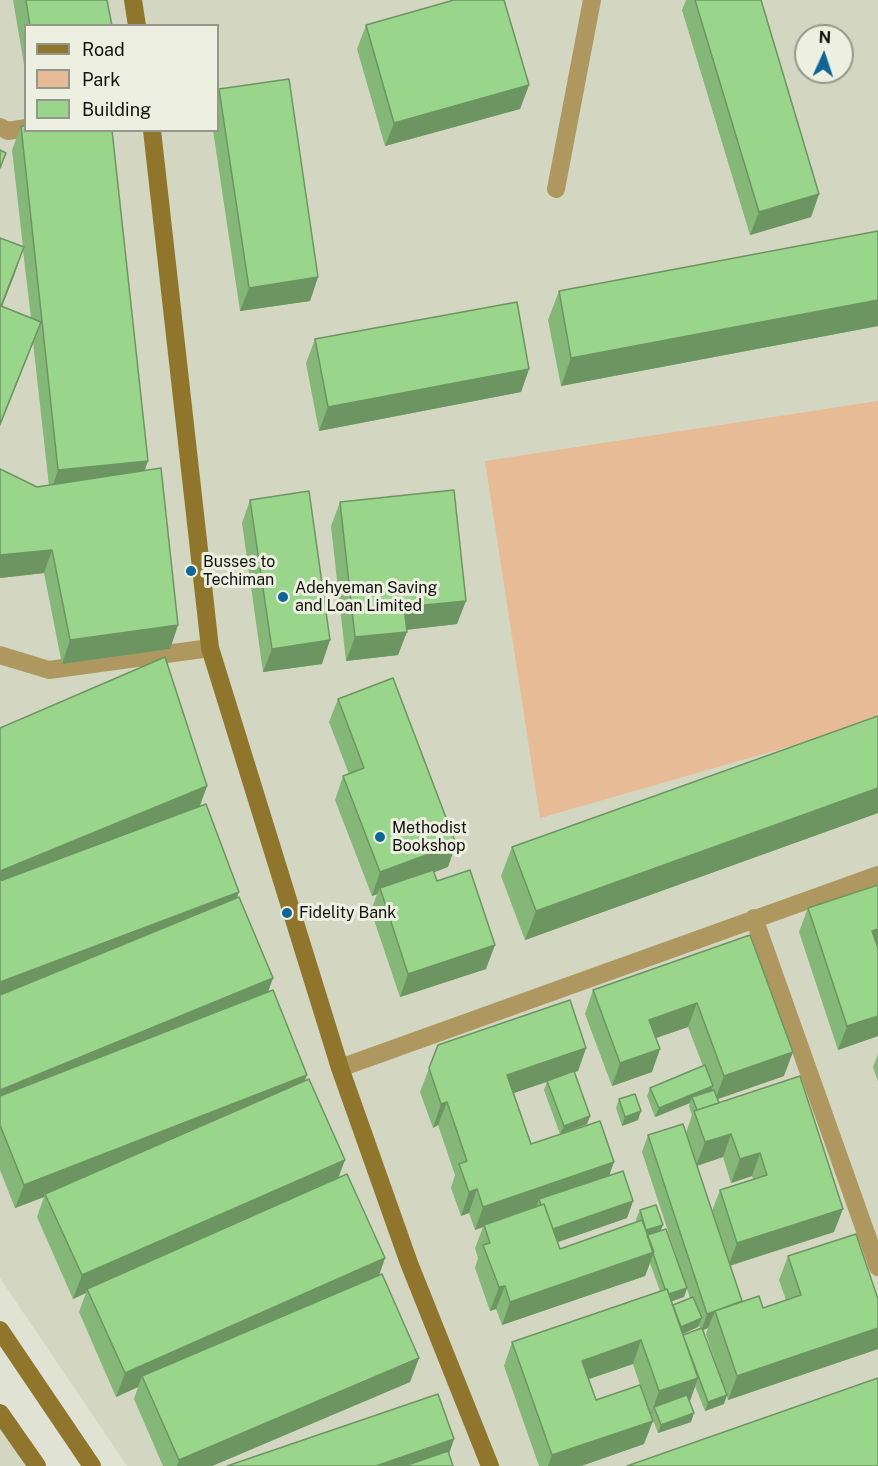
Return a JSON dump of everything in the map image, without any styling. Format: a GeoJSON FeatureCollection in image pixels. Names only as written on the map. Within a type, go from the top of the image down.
{"type":"FeatureCollection","features":[{"type":"Feature","properties":{"kind":"street"},"geometry":{"type":"LineString","coordinates":[[133,0],[137,24]]}},
{"type":"Feature","properties":{"kind":"street"},"geometry":{"type":"LineString","coordinates":[[556,189],[592,0]]}},
{"type":"Feature","properties":{"kind":"street"},"geometry":{"type":"LineString","coordinates":[[0,127],[8,131],[24,129]]}},
{"type":"Feature","properties":{"kind":"street"},"geometry":{"type":"LineString","coordinates":[[152,132],[210,648],[340,1068],[409,1263],[490,1466]]}},
{"type":"Feature","properties":{"kind":"street"},"geometry":{"type":"LineString","coordinates":[[0,655],[49,670],[210,648]]}},
{"type":"Feature","properties":{"kind":"street"},"geometry":{"type":"LineString","coordinates":[[340,1068],[878,875]]}},
{"type":"Feature","properties":{"kind":"street"},"geometry":{"type":"LineString","coordinates":[[754,918],[878,1268]]}},
{"type":"Feature","properties":{"kind":"street"},"geometry":{"type":"LineString","coordinates":[[0,1330],[92,1466]]}},
{"type":"Feature","properties":{"kind":"street"},"geometry":{"type":"LineString","coordinates":[[0,1413],[37,1466]]}},
{"type":"Feature","properties":{"kind":"shaded area"},"geometry":{"type":"Polygon","coordinates":[[[0,0],[878,0],[878,1466],[127,1466],[0,1278],[0,0]]]}},
{"type":"Feature","properties":{"kind":"shaded area"},"geometry":{"type":"Polygon","coordinates":[[[0,1427],[25,1466],[0,1466],[0,1427]]]}},
{"type":"Feature","properties":{"kind":"green space"},"geometry":{"type":"Polygon","coordinates":[[[878,401],[878,721],[540,818],[485,461],[878,401]]]}},
{"type":"Feature","properties":{"kind":"building"},"geometry":{"type":"Polygon","coordinates":[[[26,0],[107,0],[112,24],[30,24],[26,0]]]}},
{"type":"Feature","properties":{"kind":"building"},"geometry":{"type":"Polygon","coordinates":[[[454,0],[504,0],[529,85],[394,123],[366,25],[454,0]]]}},
{"type":"Feature","properties":{"kind":"building"},"geometry":{"type":"Polygon","coordinates":[[[695,0],[761,0],[819,194],[759,212],[695,0]]]}},
{"type":"Feature","properties":{"kind":"building"},"geometry":{"type":"Polygon","coordinates":[[[289,79],[318,277],[249,288],[219,89],[289,79]]]}},
{"type":"Feature","properties":{"kind":"building"},"geometry":{"type":"Polygon","coordinates":[[[21,126],[24,126],[24,132],[112,132],[148,461],[58,470],[21,126]]]}},
{"type":"Feature","properties":{"kind":"building"},"geometry":{"type":"Polygon","coordinates":[[[0,150],[6,153],[0,168],[0,150]]]}},
{"type":"Feature","properties":{"kind":"building"},"geometry":{"type":"Polygon","coordinates":[[[878,231],[878,300],[571,358],[559,291],[878,231]]]}},
{"type":"Feature","properties":{"kind":"building"},"geometry":{"type":"Polygon","coordinates":[[[0,238],[24,247],[1,306],[41,322],[0,424],[0,238]]]}},
{"type":"Feature","properties":{"kind":"building"},"geometry":{"type":"Polygon","coordinates":[[[517,302],[529,369],[328,407],[315,339],[517,302]]]}},
{"type":"Feature","properties":{"kind":"building"},"geometry":{"type":"Polygon","coordinates":[[[161,468],[178,625],[70,640],[52,550],[0,555],[0,469],[37,487],[161,468]]]}},
{"type":"Feature","properties":{"kind":"building"},"geometry":{"type":"Polygon","coordinates":[[[454,490],[466,601],[404,607],[407,632],[355,637],[340,502],[454,490]]]}},
{"type":"Feature","properties":{"kind":"building"},"geometry":{"type":"Polygon","coordinates":[[[309,491],[330,640],[272,649],[250,500],[309,491]]]}},
{"type":"Feature","properties":{"kind":"building"},"geometry":{"type":"Polygon","coordinates":[[[165,657],[207,786],[0,871],[0,728],[165,657]]]}},
{"type":"Feature","properties":{"kind":"building"},"geometry":{"type":"Polygon","coordinates":[[[393,678],[456,844],[380,872],[343,776],[364,768],[338,699],[393,678]]]}},
{"type":"Feature","properties":{"kind":"building"},"geometry":{"type":"Polygon","coordinates":[[[878,716],[878,788],[536,911],[512,847],[878,716]]]}},
{"type":"Feature","properties":{"kind":"building"},"geometry":{"type":"Polygon","coordinates":[[[206,804],[239,892],[0,982],[0,881],[206,804]]]}},
{"type":"Feature","properties":{"kind":"building"},"geometry":{"type":"Polygon","coordinates":[[[433,870],[437,881],[470,870],[495,945],[408,974],[380,888],[433,870]]]}},
{"type":"Feature","properties":{"kind":"building"},"geometry":{"type":"Polygon","coordinates":[[[878,885],[878,929],[872,931],[878,948],[878,1016],[847,1026],[808,908],[878,885]]]}},
{"type":"Feature","properties":{"kind":"building"},"geometry":{"type":"Polygon","coordinates":[[[239,897],[273,978],[0,1090],[0,995],[239,897]]]}},
{"type":"Feature","properties":{"kind":"building"},"geometry":{"type":"Polygon","coordinates":[[[750,935],[793,1052],[724,1076],[697,1003],[649,1020],[660,1049],[620,1063],[593,990],[750,935]]]}},
{"type":"Feature","properties":{"kind":"building"},"geometry":{"type":"Polygon","coordinates":[[[273,990],[307,1075],[24,1185],[0,1125],[0,1096],[273,990]]]}},
{"type":"Feature","properties":{"kind":"building"},"geometry":{"type":"Polygon","coordinates":[[[570,1000],[586,1048],[507,1075],[531,1144],[600,1121],[614,1162],[483,1207],[477,1189],[469,1192],[459,1164],[467,1161],[447,1102],[441,1104],[429,1068],[438,1045],[570,1000]]]}},
{"type":"Feature","properties":{"kind":"building"},"geometry":{"type":"Polygon","coordinates":[[[705,1065],[713,1086],[659,1108],[650,1088],[705,1065]]]}},
{"type":"Feature","properties":{"kind":"building"},"geometry":{"type":"Polygon","coordinates":[[[574,1071],[590,1116],[564,1126],[547,1081],[574,1071]]]}},
{"type":"Feature","properties":{"kind":"building"},"geometry":{"type":"Polygon","coordinates":[[[800,1076],[843,1209],[737,1243],[720,1190],[767,1175],[760,1153],[740,1159],[731,1134],[705,1142],[694,1111],[800,1076]]]}},
{"type":"Feature","properties":{"kind":"building"},"geometry":{"type":"Polygon","coordinates":[[[309,1079],[345,1160],[82,1275],[45,1194],[309,1079]]]}},
{"type":"Feature","properties":{"kind":"building"},"geometry":{"type":"Polygon","coordinates":[[[714,1090],[719,1103],[697,1110],[692,1097],[714,1090]]]}},
{"type":"Feature","properties":{"kind":"building"},"geometry":{"type":"Polygon","coordinates":[[[635,1094],[641,1111],[625,1117],[619,1099],[635,1094]]]}},
{"type":"Feature","properties":{"kind":"building"},"geometry":{"type":"Polygon","coordinates":[[[683,1124],[742,1301],[707,1314],[648,1135],[683,1124]]]}},
{"type":"Feature","properties":{"kind":"building"},"geometry":{"type":"Polygon","coordinates":[[[623,1171],[633,1201],[553,1229],[544,1204],[541,1205],[539,1199],[623,1171]]]}},
{"type":"Feature","properties":{"kind":"building"},"geometry":{"type":"Polygon","coordinates":[[[347,1174],[385,1258],[125,1373],[87,1289],[347,1174]]]}},
{"type":"Feature","properties":{"kind":"building"},"geometry":{"type":"Polygon","coordinates":[[[544,1204],[560,1249],[642,1220],[654,1252],[510,1302],[505,1286],[499,1287],[483,1245],[490,1243],[484,1225],[544,1204]]]}},
{"type":"Feature","properties":{"kind":"building"},"geometry":{"type":"Polygon","coordinates":[[[656,1205],[663,1225],[646,1230],[640,1210],[656,1205]]]}},
{"type":"Feature","properties":{"kind":"building"},"geometry":{"type":"Polygon","coordinates":[[[666,1229],[687,1288],[669,1294],[665,1289],[647,1235],[666,1229]]]}},
{"type":"Feature","properties":{"kind":"building"},"geometry":{"type":"Polygon","coordinates":[[[856,1234],[878,1299],[878,1328],[737,1376],[715,1311],[759,1296],[763,1308],[801,1295],[788,1256],[856,1234]]]}},
{"type":"Feature","properties":{"kind":"building"},"geometry":{"type":"Polygon","coordinates":[[[382,1274],[419,1358],[179,1460],[142,1376],[382,1274]]]}},
{"type":"Feature","properties":{"kind":"building"},"geometry":{"type":"Polygon","coordinates":[[[667,1289],[698,1378],[659,1391],[641,1340],[582,1361],[596,1400],[640,1385],[653,1421],[552,1455],[512,1342],[667,1289]]]}},
{"type":"Feature","properties":{"kind":"building"},"geometry":{"type":"Polygon","coordinates":[[[693,1297],[702,1318],[681,1327],[673,1305],[693,1297]]]}},
{"type":"Feature","properties":{"kind":"building"},"geometry":{"type":"Polygon","coordinates":[[[702,1328],[727,1395],[708,1402],[683,1335],[702,1328]]]}},
{"type":"Feature","properties":{"kind":"building"},"geometry":{"type":"Polygon","coordinates":[[[878,1378],[878,1466],[627,1466],[878,1378]]]}},
{"type":"Feature","properties":{"kind":"building"},"geometry":{"type":"Polygon","coordinates":[[[438,1394],[454,1439],[376,1466],[227,1466],[438,1394]]]}},
{"type":"Feature","properties":{"kind":"building"},"geometry":{"type":"Polygon","coordinates":[[[687,1395],[694,1413],[661,1425],[654,1407],[687,1395]]]}},
{"type":"Feature","properties":{"kind":"building"},"geometry":{"type":"Polygon","coordinates":[[[448,1451],[453,1466],[405,1466],[448,1451]]]}},
{"type":"Feature","properties":{"kind":"place","name":"Busses to Techiman"},"geometry":{"type":"Point","coordinates":[191,571]}},
{"type":"Feature","properties":{"kind":"place","name":"Adehyeman Saving and Loan Limited"},"geometry":{"type":"Point","coordinates":[283,597]}},
{"type":"Feature","properties":{"kind":"place","name":"Methodist Bookshop"},"geometry":{"type":"Point","coordinates":[380,837]}},
{"type":"Feature","properties":{"kind":"place","name":"Fidelity Bank"},"geometry":{"type":"Point","coordinates":[287,913]}}]}
